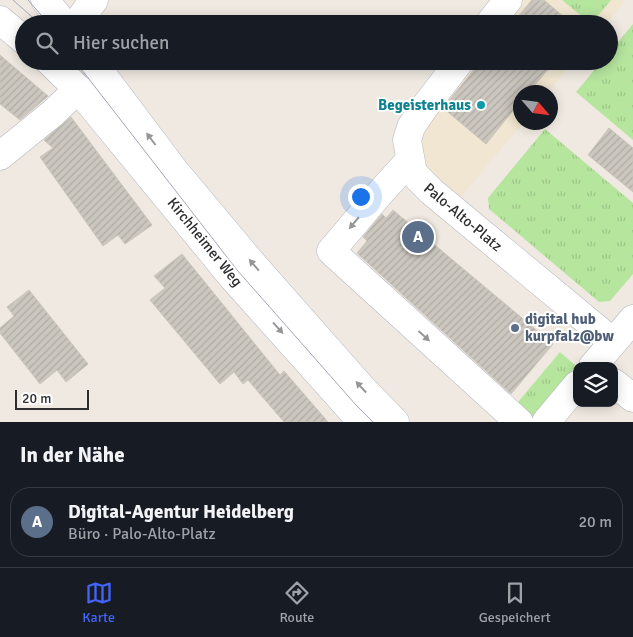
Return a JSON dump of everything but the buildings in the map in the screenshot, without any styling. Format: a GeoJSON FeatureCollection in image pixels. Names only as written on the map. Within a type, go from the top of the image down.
{"type":"FeatureCollection","features":[{"type":"Feature","properties":{"kind":"street"},"geometry":{"type":"LineString","coordinates":[[45,0],[57,15]]}},
{"type":"Feature","properties":{"kind":"street"},"geometry":{"type":"LineString","coordinates":[[83,15],[94,0]]}},
{"type":"Feature","properties":{"kind":"street"},"geometry":{"type":"LineString","coordinates":[[496,15],[508,0]]}},
{"type":"Feature","properties":{"kind":"street"},"geometry":{"type":"LineString","coordinates":[[0,20],[15,32]]}},
{"type":"Feature","properties":{"kind":"street","name":"Kirchheimer Weg"},"geometry":{"type":"LineString","coordinates":[[58,70],[78,89],[234,279],[362,422]]}},
{"type":"Feature","properties":{"kind":"street","name":"Kirchheimer Weg"},"geometry":{"type":"LineString","coordinates":[[99,70],[174,170],[362,388],[395,422]]}},
{"type":"Feature","properties":{"kind":"street","name":"Palo-Alto-Platz"},"geometry":{"type":"LineString","coordinates":[[453,70],[411,127],[407,140],[413,173],[432,192],[613,342]]}},
{"type":"Feature","properties":{"kind":"street"},"geometry":{"type":"LineString","coordinates":[[0,156],[53,113],[78,89]]}},
{"type":"Feature","properties":{"kind":"street"},"geometry":{"type":"LineString","coordinates":[[410,160],[331,251],[519,422]]}},
{"type":"Feature","properties":{"kind":"street"},"geometry":{"type":"LineString","coordinates":[[596,362],[633,319]]}},
{"type":"Feature","properties":{"kind":"street"},"geometry":{"type":"LineString","coordinates":[[618,386],[633,398]]}},
{"type":"Feature","properties":{"kind":"street"},"geometry":{"type":"LineString","coordinates":[[546,422],[573,390]]}},
{"type":"Feature","properties":{"kind":"shaded area"},"geometry":{"type":"Polygon","coordinates":[[[525,0],[626,0],[614,15],[513,15],[525,0]]]}},
{"type":"Feature","properties":{"kind":"shaded area"},"geometry":{"type":"Polygon","coordinates":[[[469,70],[566,70],[554,85],[513,85],[513,130],[517,130],[459,199],[426,171],[412,140],[469,70]]]}},
{"type":"Feature","properties":{"kind":"green space"},"geometry":{"type":"Polygon","coordinates":[[[562,0],[611,0],[598,15],[580,15],[562,0]]]}},
{"type":"Feature","properties":{"kind":"green space"},"geometry":{"type":"Polygon","coordinates":[[[633,24],[633,140],[576,92],[594,70],[618,70],[618,42],[633,24]]]}},
{"type":"Feature","properties":{"kind":"green space"},"geometry":{"type":"Polygon","coordinates":[[[544,130],[546,130],[633,203],[633,274],[610,301],[599,302],[489,209],[488,198],[544,130]]]}},
{"type":"Feature","properties":{"kind":"green space"},"geometry":{"type":"Polygon","coordinates":[[[560,352],[573,363],[573,370],[530,422],[513,408],[560,352]]]}},
{"type":"Feature","properties":{"kind":"tram line"},"geometry":{"type":"LineString","coordinates":[[13,0],[30,15]]}},
{"type":"Feature","properties":{"kind":"tram line"},"geometry":{"type":"LineString","coordinates":[[28,0],[41,15]]}},
{"type":"Feature","properties":{"kind":"tram line"},"geometry":{"type":"LineString","coordinates":[[82,70],[237,270],[373,422]]}},
{"type":"Feature","properties":{"kind":"place","name":"Begeisterhaus"},"geometry":{"type":"Point","coordinates":[481,105]}},
{"type":"Feature","properties":{"kind":"place","name":"Digital-Agentur Heidelberg"},"geometry":{"type":"Point","coordinates":[418,237]}},
{"type":"Feature","properties":{"kind":"place","name":"digital hub kurpfalz@bw"},"geometry":{"type":"Point","coordinates":[515,328]}}]}
